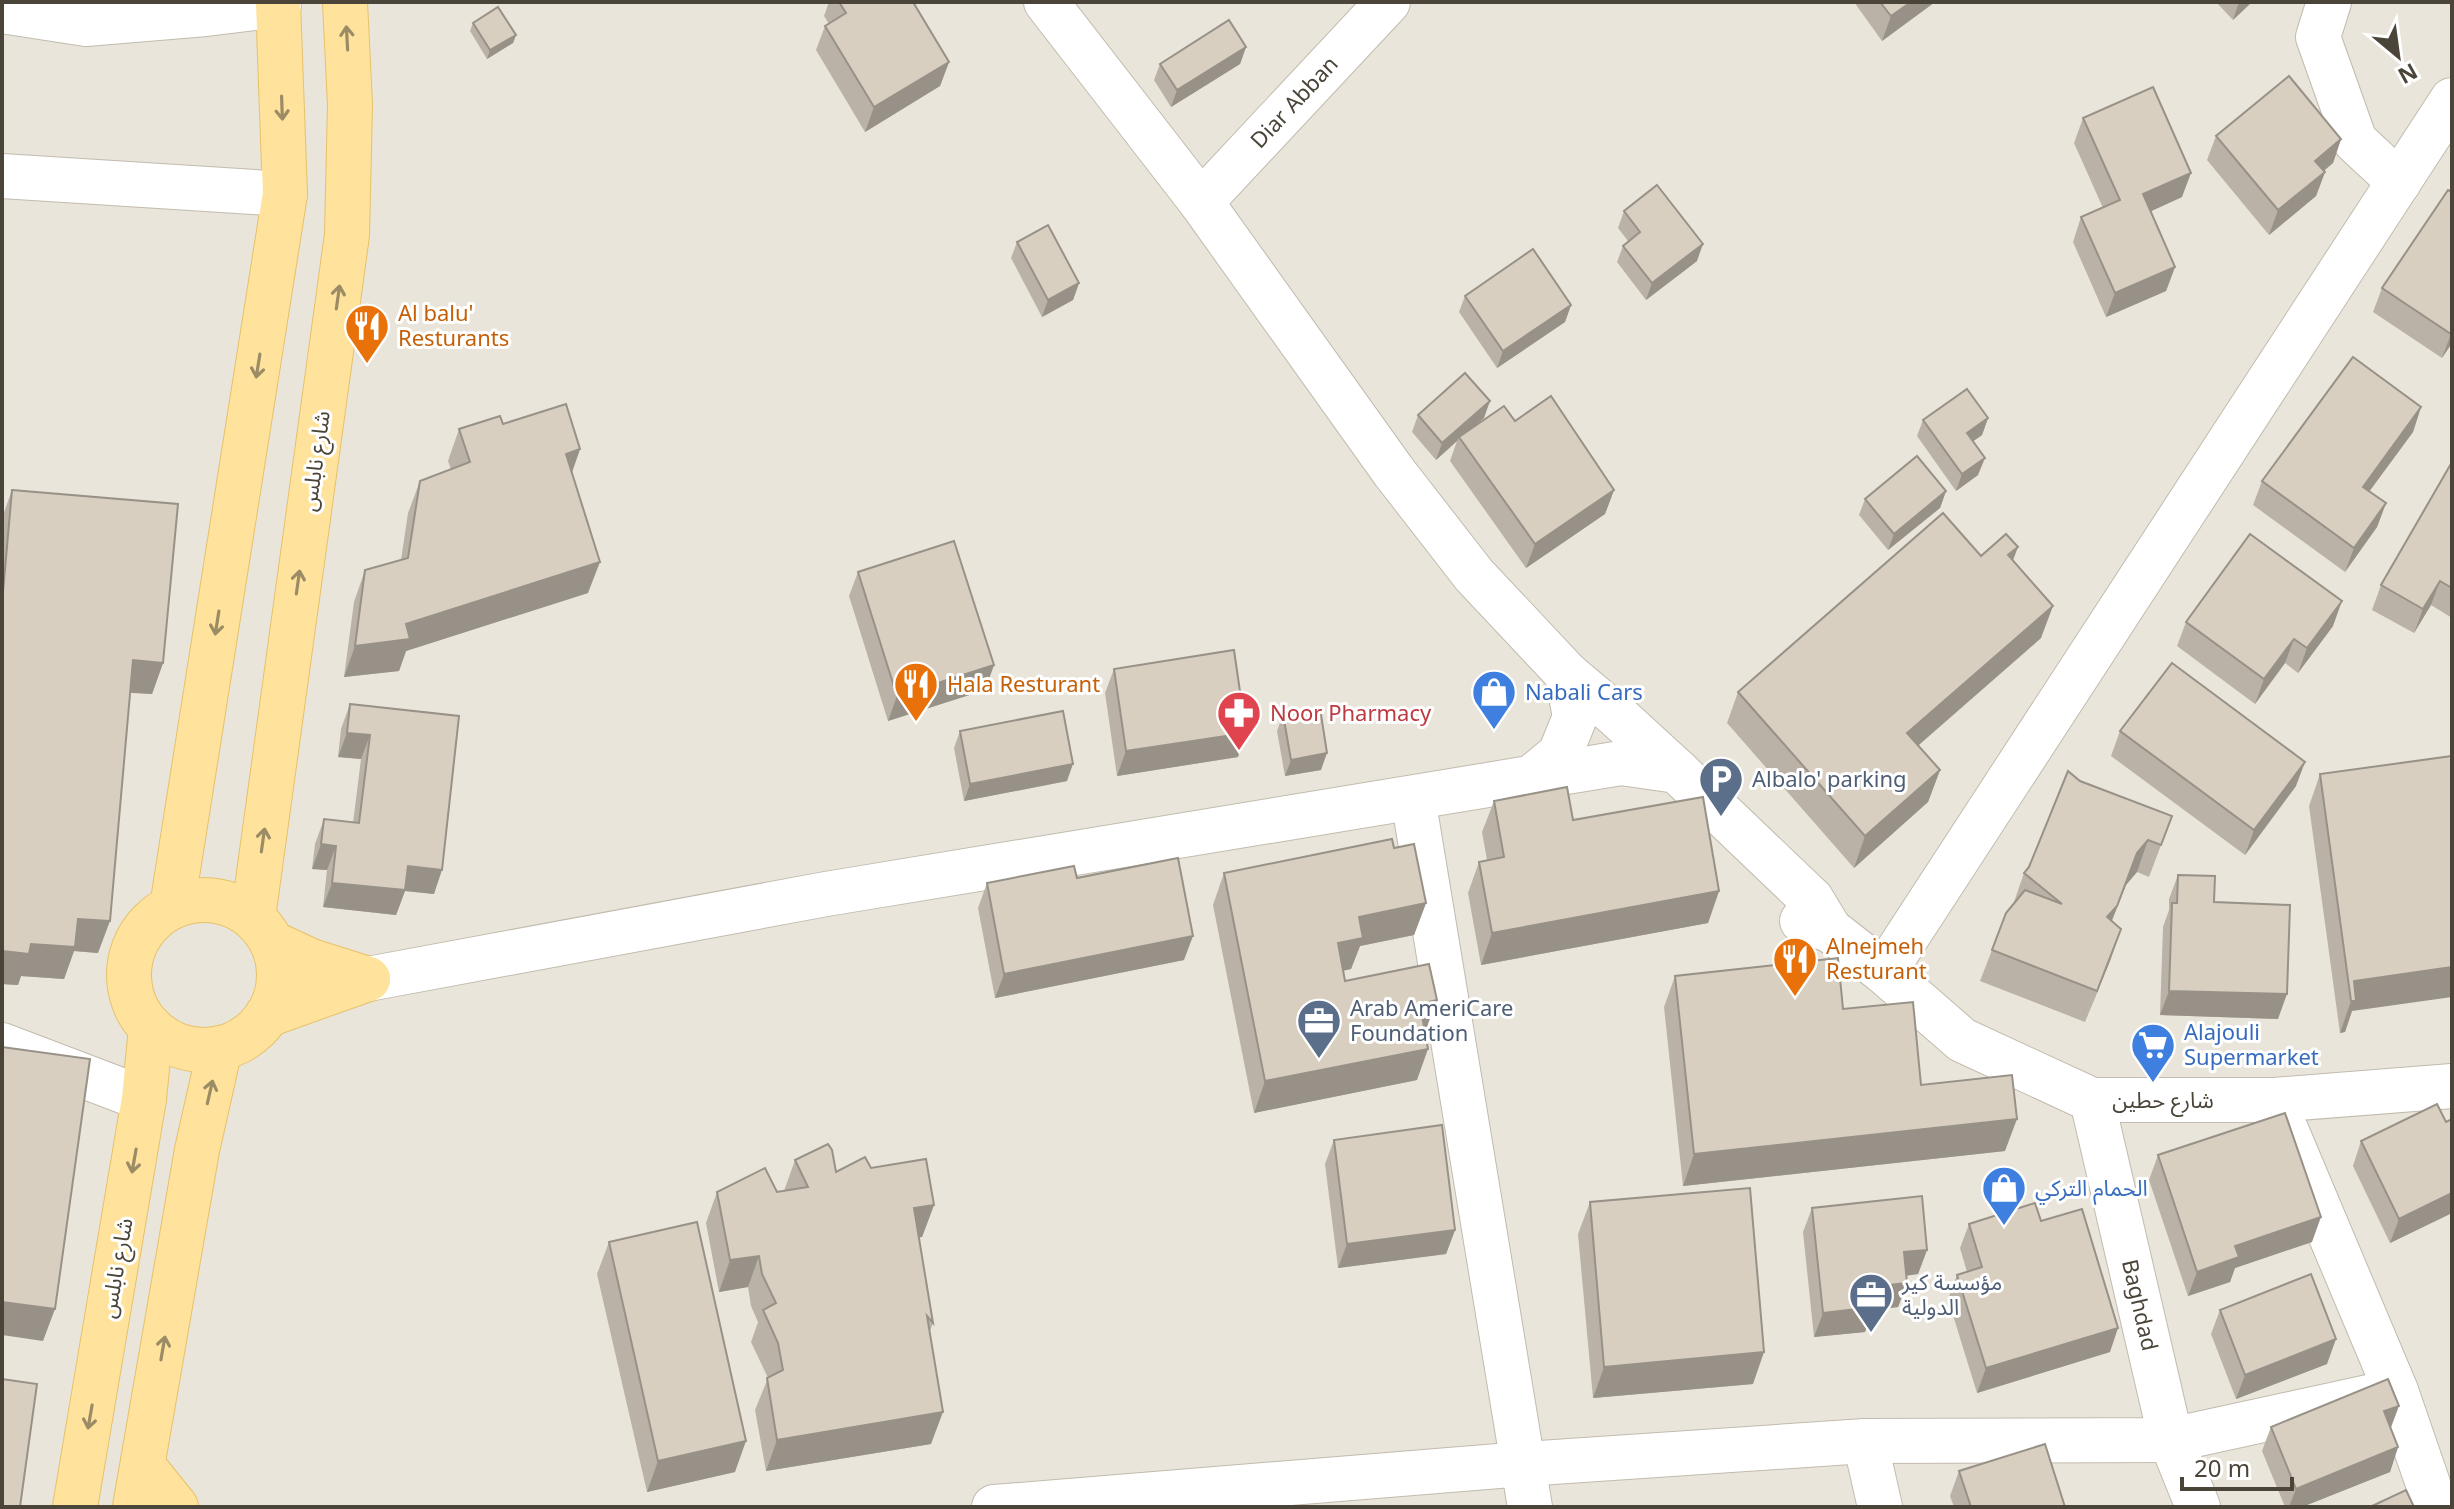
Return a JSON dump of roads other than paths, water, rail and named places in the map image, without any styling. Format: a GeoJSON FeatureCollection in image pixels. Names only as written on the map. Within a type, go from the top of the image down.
{"type":"FeatureCollection","features":[{"type":"Feature","properties":{"kind":"main road","name":"شارع نابلس"},"geometry":{"type":"LineString","coordinates":[[262,930],[347,235],[350,105],[345,2]]}},
{"type":"Feature","properties":{"kind":"main road"},"geometry":{"type":"LineString","coordinates":[[172,907],[285,194],[278,4]]}},
{"type":"Feature","properties":{"kind":"main road"},"geometry":{"type":"LineString","coordinates":[[262,930],[278,961],[279,980],[267,1015],[255,1030],[238,1041],[220,1048],[201,1050],[183,1047],[151,1028],[136,1008],[130,985],[129,961],[138,939],[153,920],[172,907],[193,900],[234,906],[262,930],[311,961],[368,979]]}},
{"type":"Feature","properties":{"kind":"main road"},"geometry":{"type":"LineString","coordinates":[[267,1015],[368,979]]}},
{"type":"Feature","properties":{"kind":"main road","name":"شارع نابلس"},"geometry":{"type":"LineString","coordinates":[[75,1507],[144,1099],[151,1028]]}},
{"type":"Feature","properties":{"kind":"main road"},"geometry":{"type":"LineString","coordinates":[[176,1507],[139,1486],[197,1150],[220,1048]]}},
{"type":"Feature","properties":{"kind":"street"},"geometry":{"type":"LineString","coordinates":[[1046,2],[1201,202],[1403,484],[1474,575],[1567,674],[1677,771],[1812,900],[1830,930]]}},
{"type":"Feature","properties":{"kind":"street","name":"Diar Abban"},"geometry":{"type":"LineString","coordinates":[[1201,202],[1388,2]]}},
{"type":"Feature","properties":{"kind":"street"},"geometry":{"type":"LineString","coordinates":[[2329,2],[2318,37],[2355,141],[2399,182]]}},
{"type":"Feature","properties":{"kind":"street"},"geometry":{"type":"LineString","coordinates":[[2,11],[86,24],[206,14],[278,4]]}},
{"type":"Feature","properties":{"kind":"street"},"geometry":{"type":"LineString","coordinates":[[1884,972],[2452,100]]}},
{"type":"Feature","properties":{"kind":"street"},"geometry":{"type":"LineString","coordinates":[[2,176],[285,194]]}},
{"type":"Feature","properties":{"kind":"street"},"geometry":{"type":"LineString","coordinates":[[1531,778],[1560,754],[1575,717],[1567,674]]}},
{"type":"Feature","properties":{"kind":"street"},"geometry":{"type":"LineString","coordinates":[[1617,716],[1618,775]]}},
{"type":"Feature","properties":{"kind":"street"},"geometry":{"type":"LineString","coordinates":[[368,979],[826,894],[1531,778],[1677,771]]}},
{"type":"Feature","properties":{"kind":"street"},"geometry":{"type":"LineString","coordinates":[[1618,775],[1689,820],[1797,919],[1830,930]]}},
{"type":"Feature","properties":{"kind":"street"},"geometry":{"type":"LineString","coordinates":[[1413,798],[1530,1507]]}},
{"type":"Feature","properties":{"kind":"street","name":"شارع حطين"},"geometry":{"type":"LineString","coordinates":[[1830,930],[1962,1040],[2092,1100],[2274,1100],[2452,1086]]}},
{"type":"Feature","properties":{"kind":"street"},"geometry":{"type":"LineString","coordinates":[[2,1045],[144,1099]]}},
{"type":"Feature","properties":{"kind":"street","name":"Baghdad"},"geometry":{"type":"LineString","coordinates":[[2092,1100],[2171,1440],[2198,1507]]}},
{"type":"Feature","properties":{"kind":"street"},"geometry":{"type":"LineString","coordinates":[[2274,1100],[2396,1391],[2436,1507]]}},
{"type":"Feature","properties":{"kind":"street"},"geometry":{"type":"LineString","coordinates":[[994,1507],[1523,1464],[1865,1441],[2171,1440],[2396,1391]]}},
{"type":"Feature","properties":{"kind":"street"},"geometry":{"type":"LineString","coordinates":[[1865,1441],[1880,1507]]}},
{"type":"Feature","properties":{"kind":"place","name":"Al balu' Resturants"},"geometry":{"type":"Point","coordinates":[367,365]}},
{"type":"Feature","properties":{"kind":"place","name":"Hala Resturant"},"geometry":{"type":"Point","coordinates":[916,723]}},
{"type":"Feature","properties":{"kind":"place","name":"Nabali Cars"},"geometry":{"type":"Point","coordinates":[1494,731]}},
{"type":"Feature","properties":{"kind":"place","name":"Noor Pharmacy"},"geometry":{"type":"Point","coordinates":[1239,752]}},
{"type":"Feature","properties":{"kind":"place","name":"Albalo' parking"},"geometry":{"type":"Point","coordinates":[1721,818]}},
{"type":"Feature","properties":{"kind":"place","name":"Alnejmeh Resturant"},"geometry":{"type":"Point","coordinates":[1795,998]}},
{"type":"Feature","properties":{"kind":"place","name":"Arab AmeriCare Foundation"},"geometry":{"type":"Point","coordinates":[1319,1060]}},
{"type":"Feature","properties":{"kind":"place","name":"Alajouli Supermarket"},"geometry":{"type":"Point","coordinates":[2153,1084]}},
{"type":"Feature","properties":{"kind":"place","name":"الحمام التركي"},"geometry":{"type":"Point","coordinates":[2004,1227]}},
{"type":"Feature","properties":{"kind":"place","name":"مؤسسة كير الدولية"},"geometry":{"type":"Point","coordinates":[1871,1334]}}]}
